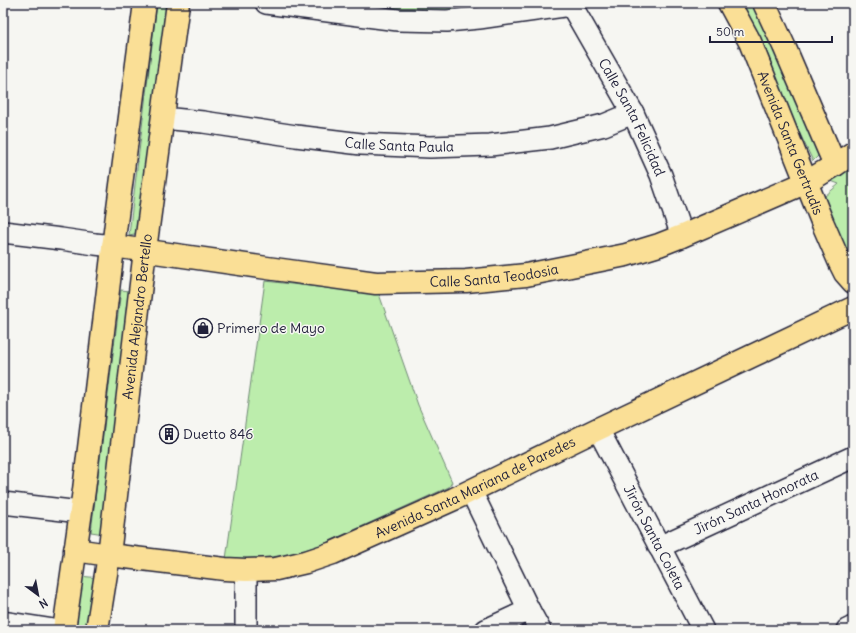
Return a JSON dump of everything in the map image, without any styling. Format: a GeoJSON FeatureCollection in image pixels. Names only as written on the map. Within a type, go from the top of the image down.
{"type":"FeatureCollection","features":[{"type":"Feature","properties":{"kind":"main road"},"geometry":{"type":"LineString","coordinates":[[64,630],[145,3]]}},
{"type":"Feature","properties":{"kind":"main road","name":"Avenida Alejandro Bertello"},"geometry":{"type":"LineString","coordinates":[[97,630],[109,555],[145,250],[178,3]]}},
{"type":"Feature","properties":{"kind":"main road","name":"Avenida Santa Gertrudis"},"geometry":{"type":"LineString","coordinates":[[729,3],[750,42],[840,263],[845,273],[853,282]]}},
{"type":"Feature","properties":{"kind":"main road","name":"Avenida Santa Gertrudis"},"geometry":{"type":"LineString","coordinates":[[764,3],[835,165]]}},
{"type":"Feature","properties":{"kind":"main road","name":"Calle Santa Teodosia"},"geometry":{"type":"LineString","coordinates":[[113,246],[376,283],[466,281],[526,275],[618,256],[658,245],[807,182],[853,153]]}},
{"type":"Feature","properties":{"kind":"main road","name":"Avenida Santa Mariana de Paredes"},"geometry":{"type":"LineString","coordinates":[[75,550],[225,569],[276,569],[306,562],[333,553],[471,490],[601,436],[853,308]]}},
{"type":"Feature","properties":{"kind":"street"},"geometry":{"type":"LineString","coordinates":[[266,3],[309,6],[398,20],[447,21],[479,18],[570,4]]}},
{"type":"Feature","properties":{"kind":"street","name":"Calle Santa Felicidad"},"geometry":{"type":"LineString","coordinates":[[570,4],[633,113],[660,175],[682,236]]}},
{"type":"Feature","properties":{"kind":"street","name":"Calle Santa Paula"},"geometry":{"type":"LineString","coordinates":[[163,118],[203,122],[361,144],[430,147],[490,145],[550,138],[604,125],[633,113]]}},
{"type":"Feature","properties":{"kind":"street"},"geometry":{"type":"LineString","coordinates":[[3,232],[61,238],[113,246]]}},
{"type":"Feature","properties":{"kind":"street","name":"Jirón Santa Coleta"},"geometry":{"type":"LineString","coordinates":[[601,436],[703,630]]}},
{"type":"Feature","properties":{"kind":"street","name":"Jirón Santa Honorata"},"geometry":{"type":"LineString","coordinates":[[660,547],[853,457]]}},
{"type":"Feature","properties":{"kind":"street"},"geometry":{"type":"LineString","coordinates":[[471,490],[540,630]]}},
{"type":"Feature","properties":{"kind":"street"},"geometry":{"type":"LineString","coordinates":[[3,503],[80,512]]}},
{"type":"Feature","properties":{"kind":"street"},"geometry":{"type":"LineString","coordinates":[[246,570],[246,630]]}},
{"type":"Feature","properties":{"kind":"street"},"geometry":{"type":"LineString","coordinates":[[486,630],[529,610]]}},
{"type":"Feature","properties":{"kind":"street"},"geometry":{"type":"LineString","coordinates":[[3,622],[54,630]]}},
{"type":"Feature","properties":{"kind":"street"},"geometry":{"type":"LineString","coordinates":[[846,630],[853,627]]}},
{"type":"Feature","properties":{"kind":"green space"},"geometry":{"type":"Polygon","coordinates":[[[157,3],[174,3],[145,232],[129,235],[157,3]]]}},
{"type":"Feature","properties":{"kind":"green space"},"geometry":{"type":"Polygon","coordinates":[[[331,3],[525,3],[395,18],[331,3]]]}},
{"type":"Feature","properties":{"kind":"green space"},"geometry":{"type":"Polygon","coordinates":[[[737,3],[752,3],[823,151],[813,161],[737,3]]]}},
{"type":"Feature","properties":{"kind":"green space"},"geometry":{"type":"Polygon","coordinates":[[[853,165],[853,268],[827,213],[825,196],[839,184],[831,181],[853,165]]]}},
{"type":"Feature","properties":{"kind":"green space"},"geometry":{"type":"Polygon","coordinates":[[[265,281],[379,294],[418,405],[452,482],[449,487],[321,545],[288,555],[261,558],[226,559],[265,281]]]}},
{"type":"Feature","properties":{"kind":"green space"},"geometry":{"type":"Polygon","coordinates":[[[121,290],[138,292],[104,534],[91,532],[121,290]]]}},
{"type":"Feature","properties":{"kind":"green space"},"geometry":{"type":"Polygon","coordinates":[[[79,576],[100,578],[91,630],[68,630],[79,576]]]}},
{"type":"Feature","properties":{"kind":"place","name":"Primero de Mayo"},"geometry":{"type":"Point","coordinates":[203,328]}},
{"type":"Feature","properties":{"kind":"place","name":"Duetto 846"},"geometry":{"type":"Point","coordinates":[169,434]}}]}
